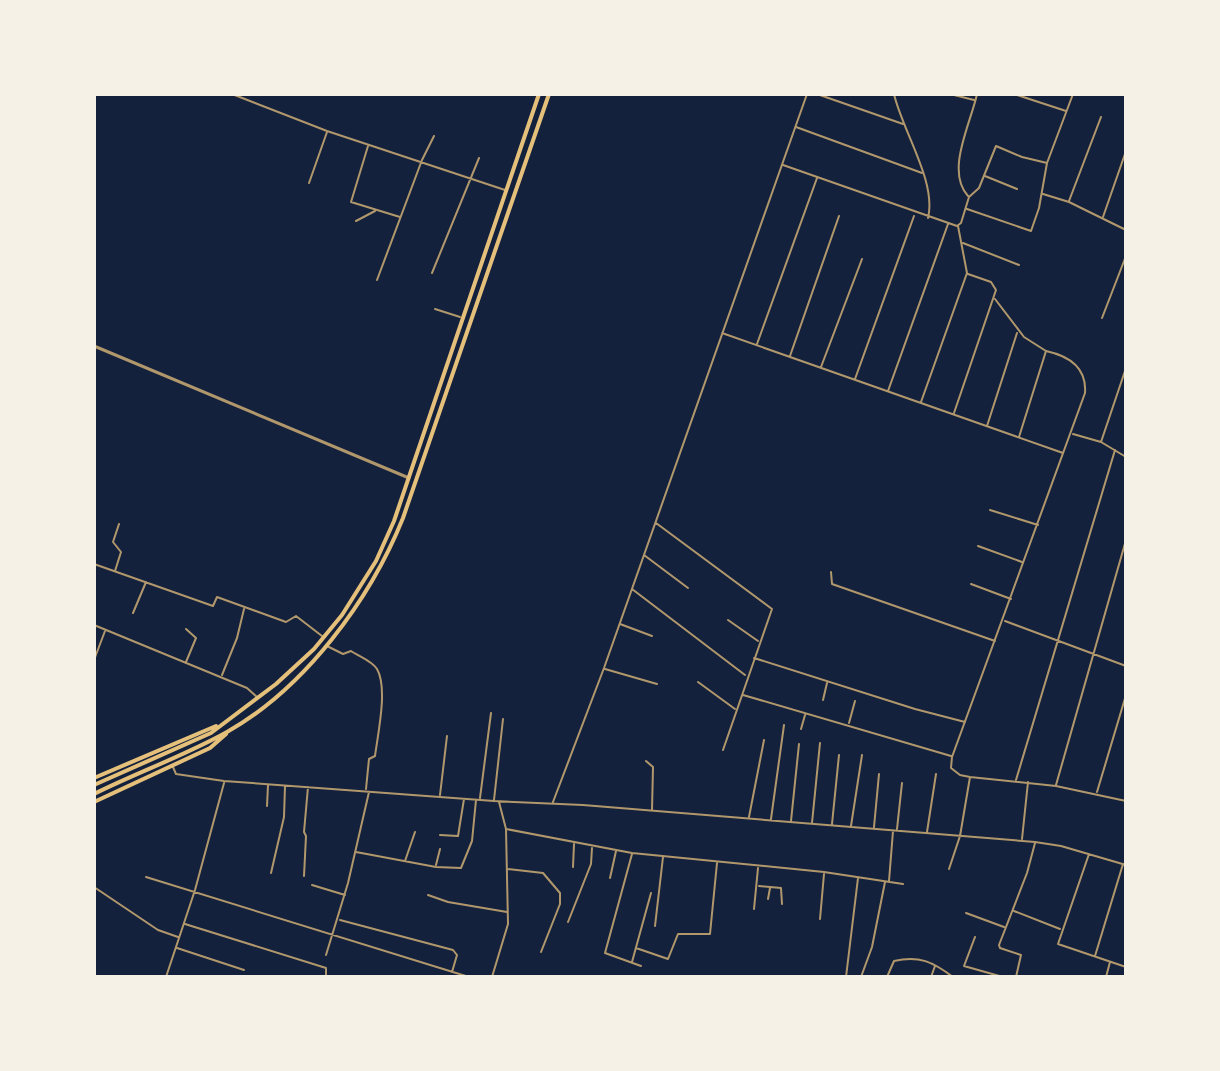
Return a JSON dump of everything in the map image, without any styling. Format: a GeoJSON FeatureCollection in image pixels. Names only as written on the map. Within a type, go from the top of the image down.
{"type":"FeatureCollection","features":[{"type":"Feature","properties":{"kind":"highway"},"geometry":{"type":"LineString","coordinates":[[94,794],[208,738],[258,699],[324,638],[342,615],[376,561],[409,478],[539,94]]}},
{"type":"Feature","properties":{"kind":"highway"},"geometry":{"type":"LineString","coordinates":[[94,802],[210,748],[286,687],[326,646],[370,586],[399,529],[549,94]]}},
{"type":"Feature","properties":{"kind":"highway"},"geometry":{"type":"LineString","coordinates":[[94,778],[226,722]]}},
{"type":"Feature","properties":{"kind":"highway"},"geometry":{"type":"LineString","coordinates":[[94,785],[227,732]]}},
{"type":"Feature","properties":{"kind":"street"},"geometry":{"type":"LineString","coordinates":[[232,94],[327,131],[507,190]]}},
{"type":"Feature","properties":{"kind":"street"},"geometry":{"type":"LineString","coordinates":[[246,100],[249,94]]}},
{"type":"Feature","properties":{"kind":"street"},"geometry":{"type":"LineString","coordinates":[[552,803],[604,668],[807,94]]}},
{"type":"Feature","properties":{"kind":"street"},"geometry":{"type":"LineString","coordinates":[[817,94],[903,124]]}},
{"type":"Feature","properties":{"kind":"street"},"geometry":{"type":"LineString","coordinates":[[894,94],[931,205],[928,218]]}},
{"type":"Feature","properties":{"kind":"street"},"geometry":{"type":"LineString","coordinates":[[950,94],[976,100]]}},
{"type":"Feature","properties":{"kind":"street"},"geometry":{"type":"LineString","coordinates":[[969,197],[962,188],[958,173],[977,94]]}},
{"type":"Feature","properties":{"kind":"street"},"geometry":{"type":"LineString","coordinates":[[1014,94],[1066,111]]}},
{"type":"Feature","properties":{"kind":"street"},"geometry":{"type":"LineString","coordinates":[[966,208],[1031,231],[1047,163],[1073,94]]}},
{"type":"Feature","properties":{"kind":"street"},"geometry":{"type":"LineString","coordinates":[[1069,202],[1101,117]]}},
{"type":"Feature","properties":{"kind":"street"},"geometry":{"type":"LineString","coordinates":[[795,127],[922,173]]}},
{"type":"Feature","properties":{"kind":"street"},"geometry":{"type":"LineString","coordinates":[[309,183],[327,131]]}},
{"type":"Feature","properties":{"kind":"street"},"geometry":{"type":"LineString","coordinates":[[377,280],[434,136]]}},
{"type":"Feature","properties":{"kind":"street"},"geometry":{"type":"LineString","coordinates":[[369,144],[351,201],[401,217]]}},
{"type":"Feature","properties":{"kind":"street"},"geometry":{"type":"LineString","coordinates":[[920,404],[967,273],[958,226],[969,197],[977,192],[997,145],[1030,160],[1047,163]]}},
{"type":"Feature","properties":{"kind":"street"},"geometry":{"type":"LineString","coordinates":[[1102,218],[1126,151]]}},
{"type":"Feature","properties":{"kind":"street"},"geometry":{"type":"LineString","coordinates":[[432,273],[479,158]]}},
{"type":"Feature","properties":{"kind":"street"},"geometry":{"type":"LineString","coordinates":[[782,164],[928,218],[958,226]]}},
{"type":"Feature","properties":{"kind":"street"},"geometry":{"type":"LineString","coordinates":[[984,176],[1017,189]]}},
{"type":"Feature","properties":{"kind":"street"},"geometry":{"type":"LineString","coordinates":[[756,345],[817,178]]}},
{"type":"Feature","properties":{"kind":"street"},"geometry":{"type":"LineString","coordinates":[[1042,194],[1069,202],[1126,230]]}},
{"type":"Feature","properties":{"kind":"street"},"geometry":{"type":"LineString","coordinates":[[356,221],[376,210]]}},
{"type":"Feature","properties":{"kind":"street"},"geometry":{"type":"LineString","coordinates":[[854,380],[914,213]]}},
{"type":"Feature","properties":{"kind":"street"},"geometry":{"type":"LineString","coordinates":[[790,358],[839,216]]}},
{"type":"Feature","properties":{"kind":"street"},"geometry":{"type":"LineString","coordinates":[[887,392],[948,224]]}},
{"type":"Feature","properties":{"kind":"street"},"geometry":{"type":"LineString","coordinates":[[962,243],[1019,265]]}},
{"type":"Feature","properties":{"kind":"street"},"geometry":{"type":"LineString","coordinates":[[1102,318],[1126,256]]}},
{"type":"Feature","properties":{"kind":"street"},"geometry":{"type":"LineString","coordinates":[[821,368],[862,259]]}},
{"type":"Feature","properties":{"kind":"street"},"geometry":{"type":"LineString","coordinates":[[953,415],[994,299],[994,284],[967,273]]}},
{"type":"Feature","properties":{"kind":"street"},"geometry":{"type":"LineString","coordinates":[[994,299],[1028,341],[1046,351],[1068,357],[1079,368],[1085,381],[1085,393],[952,757],[951,768],[970,777],[1056,786],[1126,801]]}},
{"type":"Feature","properties":{"kind":"street"},"geometry":{"type":"LineString","coordinates":[[435,309],[464,318]]}},
{"type":"Feature","properties":{"kind":"street"},"geometry":{"type":"LineString","coordinates":[[986,427],[1018,331]]}},
{"type":"Feature","properties":{"kind":"street"},"geometry":{"type":"LineString","coordinates":[[722,333],[1064,454]]}},
{"type":"Feature","properties":{"kind":"street"},"geometry":{"type":"LineString","coordinates":[[94,346],[409,478]]}},
{"type":"Feature","properties":{"kind":"street"},"geometry":{"type":"LineString","coordinates":[[1019,437],[1046,351]]}},
{"type":"Feature","properties":{"kind":"street"},"geometry":{"type":"LineString","coordinates":[[1101,442],[1126,368]]}},
{"type":"Feature","properties":{"kind":"street"},"geometry":{"type":"LineString","coordinates":[[1072,434],[1101,442],[1126,457]]}},
{"type":"Feature","properties":{"kind":"street"},"geometry":{"type":"LineString","coordinates":[[1015,781],[1115,450]]}},
{"type":"Feature","properties":{"kind":"street"},"geometry":{"type":"LineString","coordinates":[[990,510],[1038,525]]}},
{"type":"Feature","properties":{"kind":"street"},"geometry":{"type":"LineString","coordinates":[[655,522],[771,607],[771,616],[753,657],[723,750]]}},
{"type":"Feature","properties":{"kind":"street"},"geometry":{"type":"LineString","coordinates":[[114,572],[121,552],[113,542],[119,524]]}},
{"type":"Feature","properties":{"kind":"street"},"geometry":{"type":"LineString","coordinates":[[1056,786],[1126,540]]}},
{"type":"Feature","properties":{"kind":"street"},"geometry":{"type":"LineString","coordinates":[[978,546],[1024,562]]}},
{"type":"Feature","properties":{"kind":"street"},"geometry":{"type":"LineString","coordinates":[[643,554],[688,588]]}},
{"type":"Feature","properties":{"kind":"street"},"geometry":{"type":"LineString","coordinates":[[94,564],[213,606],[217,597],[286,622],[296,616],[324,638]]}},
{"type":"Feature","properties":{"kind":"street"},"geometry":{"type":"LineString","coordinates":[[831,572],[831,583],[838,587],[996,641]]}},
{"type":"Feature","properties":{"kind":"street"},"geometry":{"type":"LineString","coordinates":[[133,613],[146,582]]}},
{"type":"Feature","properties":{"kind":"street"},"geometry":{"type":"LineString","coordinates":[[971,584],[1011,599]]}},
{"type":"Feature","properties":{"kind":"street"},"geometry":{"type":"LineString","coordinates":[[631,589],[747,677]]}},
{"type":"Feature","properties":{"kind":"street"},"geometry":{"type":"LineString","coordinates":[[222,677],[237,638],[244,608]]}},
{"type":"Feature","properties":{"kind":"street"},"geometry":{"type":"LineString","coordinates":[[728,620],[759,641]]}},
{"type":"Feature","properties":{"kind":"street"},"geometry":{"type":"LineString","coordinates":[[1004,621],[1126,666]]}},
{"type":"Feature","properties":{"kind":"street"},"geometry":{"type":"LineString","coordinates":[[619,624],[652,636]]}},
{"type":"Feature","properties":{"kind":"street"},"geometry":{"type":"LineString","coordinates":[[94,625],[247,688],[258,699]]}},
{"type":"Feature","properties":{"kind":"street"},"geometry":{"type":"LineString","coordinates":[[185,663],[196,638],[186,629]]}},
{"type":"Feature","properties":{"kind":"street"},"geometry":{"type":"LineString","coordinates":[[94,660],[106,630]]}},
{"type":"Feature","properties":{"kind":"street"},"geometry":{"type":"LineString","coordinates":[[326,646],[343,654],[350,651],[368,662],[376,668],[382,686],[375,756],[369,759],[368,791],[356,852],[339,919],[326,955]]}},
{"type":"Feature","properties":{"kind":"street"},"geometry":{"type":"LineString","coordinates":[[753,657],[965,722]]}},
{"type":"Feature","properties":{"kind":"street"},"geometry":{"type":"LineString","coordinates":[[604,668],[657,684]]}},
{"type":"Feature","properties":{"kind":"street"},"geometry":{"type":"LineString","coordinates":[[698,682],[736,710]]}},
{"type":"Feature","properties":{"kind":"street"},"geometry":{"type":"LineString","coordinates":[[823,700],[828,682]]}},
{"type":"Feature","properties":{"kind":"street"},"geometry":{"type":"LineString","coordinates":[[742,694],[952,757]]}},
{"type":"Feature","properties":{"kind":"street"},"geometry":{"type":"LineString","coordinates":[[1097,793],[1126,695]]}},
{"type":"Feature","properties":{"kind":"street"},"geometry":{"type":"LineString","coordinates":[[848,724],[855,701]]}},
{"type":"Feature","properties":{"kind":"street"},"geometry":{"type":"LineString","coordinates":[[356,852],[436,867],[454,869],[462,866],[473,835],[491,713]]}},
{"type":"Feature","properties":{"kind":"street"},"geometry":{"type":"LineString","coordinates":[[801,729],[806,713]]}},
{"type":"Feature","properties":{"kind":"street"},"geometry":{"type":"LineString","coordinates":[[494,801],[503,719]]}},
{"type":"Feature","properties":{"kind":"street"},"geometry":{"type":"LineString","coordinates":[[771,821],[784,725]]}},
{"type":"Feature","properties":{"kind":"street"},"geometry":{"type":"LineString","coordinates":[[440,796],[447,736]]}},
{"type":"Feature","properties":{"kind":"street"},"geometry":{"type":"LineString","coordinates":[[749,818],[764,740]]}},
{"type":"Feature","properties":{"kind":"street"},"geometry":{"type":"LineString","coordinates":[[812,824],[820,743]]}},
{"type":"Feature","properties":{"kind":"street"},"geometry":{"type":"LineString","coordinates":[[791,822],[799,744]]}},
{"type":"Feature","properties":{"kind":"street"},"geometry":{"type":"LineString","coordinates":[[831,825],[839,755]]}},
{"type":"Feature","properties":{"kind":"street"},"geometry":{"type":"LineString","coordinates":[[851,827],[862,755]]}},
{"type":"Feature","properties":{"kind":"street"},"geometry":{"type":"LineString","coordinates":[[646,761],[653,767],[651,811]]}},
{"type":"Feature","properties":{"kind":"street"},"geometry":{"type":"LineString","coordinates":[[172,766],[180,776],[224,781],[874,828],[1035,842],[1089,853],[1124,864],[1094,957]]}},
{"type":"Feature","properties":{"kind":"street"},"geometry":{"type":"LineString","coordinates":[[874,828],[879,774]]}},
{"type":"Feature","properties":{"kind":"street"},"geometry":{"type":"LineString","coordinates":[[927,833],[936,774]]}},
{"type":"Feature","properties":{"kind":"street"},"geometry":{"type":"LineString","coordinates":[[949,869],[960,836],[970,777]]}},
{"type":"Feature","properties":{"kind":"street"},"geometry":{"type":"LineString","coordinates":[[166,977],[195,890],[224,781]]}},
{"type":"Feature","properties":{"kind":"street"},"geometry":{"type":"LineString","coordinates":[[1021,841],[1028,782]]}},
{"type":"Feature","properties":{"kind":"street"},"geometry":{"type":"LineString","coordinates":[[861,977],[867,966],[887,882],[902,783]]}},
{"type":"Feature","properties":{"kind":"street"},"geometry":{"type":"LineString","coordinates":[[267,806],[268,784]]}},
{"type":"Feature","properties":{"kind":"street"},"geometry":{"type":"LineString","coordinates":[[271,873],[284,817],[285,785]]}},
{"type":"Feature","properties":{"kind":"street"},"geometry":{"type":"LineString","coordinates":[[304,876],[308,787]]}},
{"type":"Feature","properties":{"kind":"street"},"geometry":{"type":"LineString","coordinates":[[440,835],[458,836],[464,798]]}},
{"type":"Feature","properties":{"kind":"street"},"geometry":{"type":"LineString","coordinates":[[494,977],[508,913],[506,829],[499,801]]}},
{"type":"Feature","properties":{"kind":"street"},"geometry":{"type":"LineString","coordinates":[[506,829],[632,853],[824,872],[903,884]]}},
{"type":"Feature","properties":{"kind":"street"},"geometry":{"type":"LineString","coordinates":[[405,862],[415,832]]}},
{"type":"Feature","properties":{"kind":"street"},"geometry":{"type":"LineString","coordinates":[[1016,977],[1021,955],[999,945],[1031,862],[1035,842]]}},
{"type":"Feature","properties":{"kind":"street"},"geometry":{"type":"LineString","coordinates":[[573,867],[574,843]]}},
{"type":"Feature","properties":{"kind":"street"},"geometry":{"type":"LineString","coordinates":[[568,922],[592,861],[591,845]]}},
{"type":"Feature","properties":{"kind":"street"},"geometry":{"type":"LineString","coordinates":[[436,867],[440,849]]}},
{"type":"Feature","properties":{"kind":"street"},"geometry":{"type":"LineString","coordinates":[[610,878],[616,850]]}},
{"type":"Feature","properties":{"kind":"street"},"geometry":{"type":"LineString","coordinates":[[632,853],[605,953],[641,966]]}},
{"type":"Feature","properties":{"kind":"street"},"geometry":{"type":"LineString","coordinates":[[1089,853],[1059,946],[1126,967]]}},
{"type":"Feature","properties":{"kind":"street"},"geometry":{"type":"LineString","coordinates":[[655,926],[663,857]]}},
{"type":"Feature","properties":{"kind":"street"},"geometry":{"type":"LineString","coordinates":[[636,948],[668,959],[678,934],[710,934],[717,863]]}},
{"type":"Feature","properties":{"kind":"street"},"geometry":{"type":"LineString","coordinates":[[754,909],[758,867]]}},
{"type":"Feature","properties":{"kind":"street"},"geometry":{"type":"LineString","coordinates":[[507,869],[543,873],[560,893],[560,904],[541,952]]}},
{"type":"Feature","properties":{"kind":"street"},"geometry":{"type":"LineString","coordinates":[[820,919],[824,872]]}},
{"type":"Feature","properties":{"kind":"street"},"geometry":{"type":"LineString","coordinates":[[146,877],[469,977]]}},
{"type":"Feature","properties":{"kind":"street"},"geometry":{"type":"LineString","coordinates":[[846,977],[859,877]]}},
{"type":"Feature","properties":{"kind":"street"},"geometry":{"type":"LineString","coordinates":[[312,885],[345,895]]}},
{"type":"Feature","properties":{"kind":"street"},"geometry":{"type":"LineString","coordinates":[[756,886],[781,888],[782,904]]}},
{"type":"Feature","properties":{"kind":"street"},"geometry":{"type":"LineString","coordinates":[[94,887],[158,930],[180,937]]}},
{"type":"Feature","properties":{"kind":"street"},"geometry":{"type":"LineString","coordinates":[[768,899],[770,887]]}},
{"type":"Feature","properties":{"kind":"street"},"geometry":{"type":"LineString","coordinates":[[632,963],[651,893]]}},
{"type":"Feature","properties":{"kind":"street"},"geometry":{"type":"LineString","coordinates":[[428,895],[508,913]]}},
{"type":"Feature","properties":{"kind":"street"},"geometry":{"type":"LineString","coordinates":[[646,911],[657,912]]}},
{"type":"Feature","properties":{"kind":"street"},"geometry":{"type":"LineString","coordinates":[[1013,911],[1062,930]]}},
{"type":"Feature","properties":{"kind":"street"},"geometry":{"type":"LineString","coordinates":[[966,913],[1006,927]]}},
{"type":"Feature","properties":{"kind":"street"},"geometry":{"type":"LineString","coordinates":[[339,919],[453,950],[457,955],[452,972]]}},
{"type":"Feature","properties":{"kind":"street"},"geometry":{"type":"LineString","coordinates":[[184,924],[327,969],[326,977]]}},
{"type":"Feature","properties":{"kind":"street"},"geometry":{"type":"LineString","coordinates":[[975,937],[964,966],[1003,977]]}},
{"type":"Feature","properties":{"kind":"street"},"geometry":{"type":"LineString","coordinates":[[176,948],[244,970]]}},
{"type":"Feature","properties":{"kind":"street"},"geometry":{"type":"LineString","coordinates":[[887,977],[896,960],[917,958],[953,977]]}},
{"type":"Feature","properties":{"kind":"street"},"geometry":{"type":"LineString","coordinates":[[1106,977],[1110,961]]}},
{"type":"Feature","properties":{"kind":"street"},"geometry":{"type":"LineString","coordinates":[[931,977],[935,965]]}}]}
